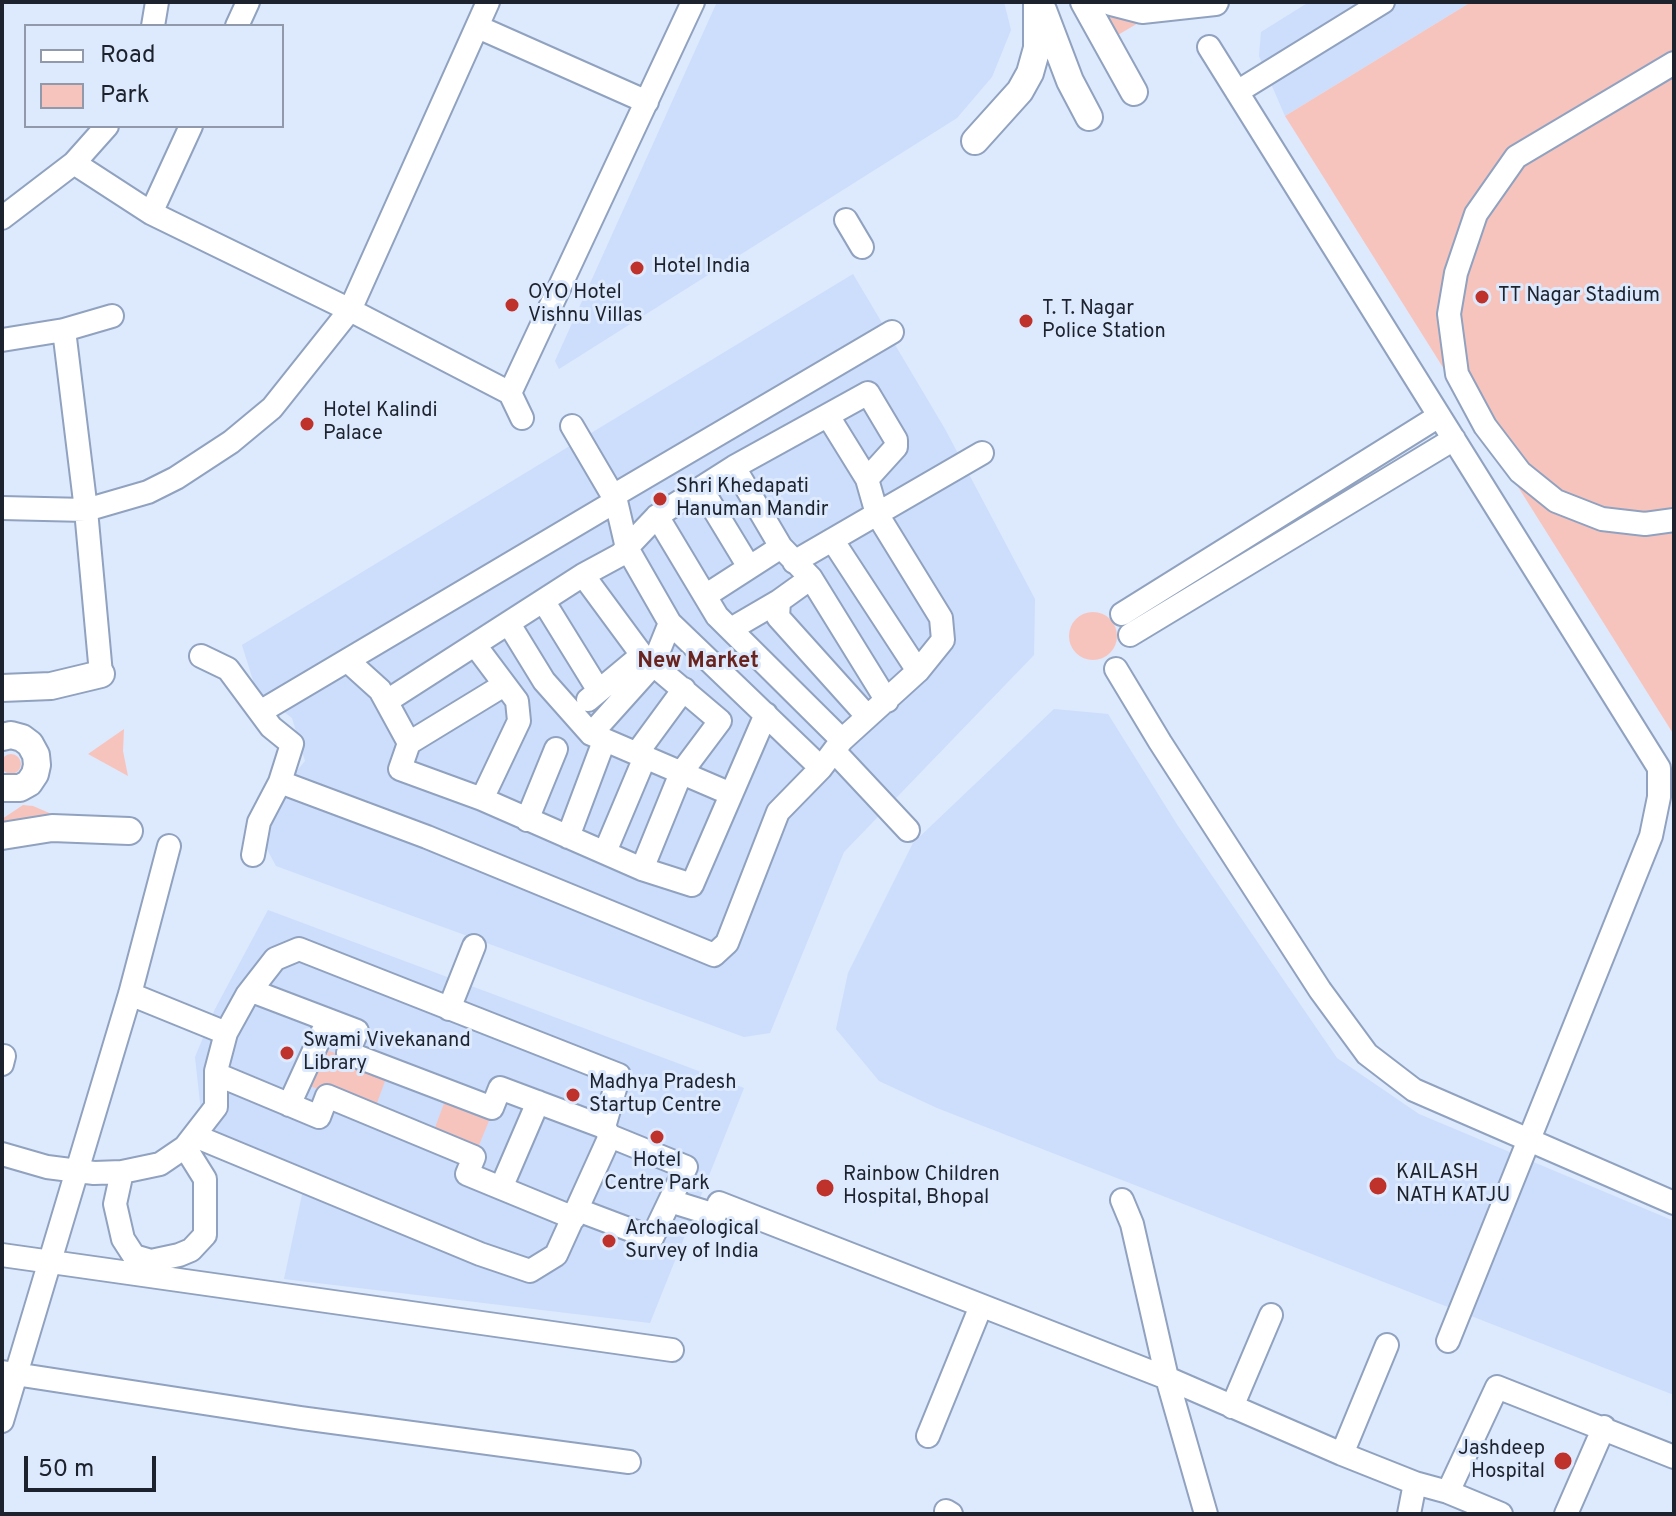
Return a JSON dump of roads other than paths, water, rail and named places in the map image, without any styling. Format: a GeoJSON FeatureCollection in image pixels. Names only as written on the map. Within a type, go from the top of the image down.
{"type":"FeatureCollection","features":[{"type":"Feature","properties":{"kind":"main road"},"geometry":{"type":"LineString","coordinates":[[1038,2],[1070,81],[1089,117]]}},
{"type":"Feature","properties":{"kind":"main road"},"geometry":{"type":"LineString","coordinates":[[975,141],[1020,91],[1030,73],[1037,48],[1038,2]]}},
{"type":"Feature","properties":{"kind":"main road"},"geometry":{"type":"LineString","coordinates":[[1084,2],[1134,92]]}},
{"type":"Feature","properties":{"kind":"main road"},"geometry":{"type":"LineString","coordinates":[[1111,2],[1142,10],[1215,2]]}},
{"type":"Feature","properties":{"kind":"main road"},"geometry":{"type":"LineString","coordinates":[[2,688],[51,686],[101,674]]}},
{"type":"Feature","properties":{"kind":"main road"},"geometry":{"type":"LineString","coordinates":[[2,737],[11,735],[22,738],[36,755],[35,774],[29,783],[5,791]]}},
{"type":"Feature","properties":{"kind":"main road"},"geometry":{"type":"LineString","coordinates":[[2,836],[52,828],[129,831]]}},
{"type":"Feature","properties":{"kind":"street"},"geometry":{"type":"LineString","coordinates":[[153,24],[157,2]]}},
{"type":"Feature","properties":{"kind":"street"},"geometry":{"type":"LineString","coordinates":[[238,24],[248,2]]}},
{"type":"Feature","properties":{"kind":"street"},"geometry":{"type":"LineString","coordinates":[[2,508],[86,510],[148,492],[176,478],[231,442],[272,408],[350,310],[488,2]]}},
{"type":"Feature","properties":{"kind":"street"},"geometry":{"type":"LineString","coordinates":[[510,393],[693,2]]}},
{"type":"Feature","properties":{"kind":"street"},"geometry":{"type":"LineString","coordinates":[[1237,92],[1383,2]]}},
{"type":"Feature","properties":{"kind":"street"},"geometry":{"type":"LineString","coordinates":[[478,27],[647,102]]}},
{"type":"Feature","properties":{"kind":"street"},"geometry":{"type":"LineString","coordinates":[[1209,47],[1439,416],[1666,762],[1651,836],[1448,1341]]}},
{"type":"Feature","properties":{"kind":"street"},"geometry":{"type":"LineString","coordinates":[[1674,63],[1516,157],[1476,214],[1456,273],[1449,314],[1457,374],[1485,426],[1520,472],[1556,501],[1602,519],[1645,524],[1674,520]]}},
{"type":"Feature","properties":{"kind":"street"},"geometry":{"type":"LineString","coordinates":[[2,218],[74,163],[105,128]]}},
{"type":"Feature","properties":{"kind":"street"},"geometry":{"type":"LineString","coordinates":[[151,213],[190,128]]}},
{"type":"Feature","properties":{"kind":"street"},"geometry":{"type":"LineString","coordinates":[[74,163],[151,213],[350,310],[510,393],[522,418]]}},
{"type":"Feature","properties":{"kind":"street"},"geometry":{"type":"LineString","coordinates":[[846,220],[862,247]]}},
{"type":"Feature","properties":{"kind":"street"},"geometry":{"type":"LineString","coordinates":[[2,340],[64,330],[112,316]]}},
{"type":"Feature","properties":{"kind":"street"},"geometry":{"type":"LineString","coordinates":[[64,330],[86,510],[101,674]]}},
{"type":"Feature","properties":{"kind":"street"},"geometry":{"type":"LineString","coordinates":[[260,712],[349,662],[892,332]]}},
{"type":"Feature","properties":{"kind":"street"},"geometry":{"type":"LineString","coordinates":[[387,701],[583,575],[620,555],[657,516],[734,467],[868,393],[896,440],[896,447],[867,479]]}},
{"type":"Feature","properties":{"kind":"street"},"geometry":{"type":"LineString","coordinates":[[280,782],[427,837],[714,955],[727,943],[778,812],[867,716],[918,671],[943,640],[941,618],[877,514],[867,479],[828,416]]}},
{"type":"Feature","properties":{"kind":"street"},"geometry":{"type":"LineString","coordinates":[[1439,416],[1126,624],[1454,439]]}},
{"type":"Feature","properties":{"kind":"street"},"geometry":{"type":"LineString","coordinates":[[572,426],[614,499],[627,548],[670,623],[766,714],[832,753]]}},
{"type":"Feature","properties":{"kind":"street"},"geometry":{"type":"LineString","coordinates":[[705,596],[749,567],[833,541],[982,453]]}},
{"type":"Feature","properties":{"kind":"street"},"geometry":{"type":"LineString","coordinates":[[734,467],[788,554],[811,578],[887,701]]}},
{"type":"Feature","properties":{"kind":"street"},"geometry":{"type":"LineString","coordinates":[[701,488],[749,567]]}},
{"type":"Feature","properties":{"kind":"street"},"geometry":{"type":"LineString","coordinates":[[657,516],[717,616],[832,753],[908,830]]}},
{"type":"Feature","properties":{"kind":"street"},"geometry":{"type":"LineString","coordinates":[[833,541],[918,671]]}},
{"type":"Feature","properties":{"kind":"street"},"geometry":{"type":"LineString","coordinates":[[583,575],[647,660],[720,721],[681,773],[642,869]]}},
{"type":"Feature","properties":{"kind":"street"},"geometry":{"type":"LineString","coordinates":[[731,629],[811,578]]}},
{"type":"Feature","properties":{"kind":"street"},"geometry":{"type":"LineString","coordinates":[[779,601],[778,617],[867,716]]}},
{"type":"Feature","properties":{"kind":"street"},"geometry":{"type":"LineString","coordinates":[[544,602],[599,691]]}},
{"type":"Feature","properties":{"kind":"street"},"geometry":{"type":"LineString","coordinates":[[568,837],[598,737],[670,623]]}},
{"type":"Feature","properties":{"kind":"street"},"geometry":{"type":"LineString","coordinates":[[509,624],[544,681],[598,737],[731,794]]}},
{"type":"Feature","properties":{"kind":"street"},"geometry":{"type":"LineString","coordinates":[[475,645],[517,701],[519,721],[482,799]]}},
{"type":"Feature","properties":{"kind":"street"},"geometry":{"type":"LineString","coordinates":[[201,656],[228,669],[271,727],[292,744],[280,782],[259,822],[253,855]]}},
{"type":"Feature","properties":{"kind":"street"},"geometry":{"type":"LineString","coordinates":[[573,713],[599,691],[647,660]]}},
{"type":"Feature","properties":{"kind":"street"},"geometry":{"type":"LineString","coordinates":[[349,662],[380,690],[409,743]]}},
{"type":"Feature","properties":{"kind":"street"},"geometry":{"type":"LineString","coordinates":[[1116,669],[1276,923],[1367,1054],[1414,1090],[1528,1140],[1672,1196]]}},
{"type":"Feature","properties":{"kind":"street"},"geometry":{"type":"LineString","coordinates":[[504,685],[409,743],[400,769],[482,799],[642,869],[692,885],[766,714]]}},
{"type":"Feature","properties":{"kind":"street"},"geometry":{"type":"LineString","coordinates":[[605,852],[641,755],[684,689]]}},
{"type":"Feature","properties":{"kind":"street"},"geometry":{"type":"LineString","coordinates":[[527,820],[556,749]]}},
{"type":"Feature","properties":{"kind":"street"},"geometry":{"type":"LineString","coordinates":[[2,1421],[9,1373],[50,1262],[130,994],[169,846]]}},
{"type":"Feature","properties":{"kind":"street"},"geometry":{"type":"LineString","coordinates":[[449,1009],[474,946]]}},
{"type":"Feature","properties":{"kind":"street"},"geometry":{"type":"LineString","coordinates":[[2,1154],[47,1167],[76,1171],[122,1172],[160,1164],[190,1141],[216,1107],[216,1074],[226,1033],[247,995],[275,959],[299,949],[619,1075],[607,1132],[576,1214],[556,1255],[530,1271],[190,1141]]}},
{"type":"Feature","properties":{"kind":"street"},"geometry":{"type":"LineString","coordinates":[[216,1074],[319,1117],[327,1096],[474,1157],[467,1174],[652,1238],[686,1167],[500,1088],[492,1108],[348,1053],[357,1031],[252,991]]}},
{"type":"Feature","properties":{"kind":"street"},"geometry":{"type":"LineString","coordinates":[[130,994],[226,1033]]}},
{"type":"Feature","properties":{"kind":"street"},"geometry":{"type":"LineString","coordinates":[[289,1105],[328,1020]]}},
{"type":"Feature","properties":{"kind":"street"},"geometry":{"type":"LineString","coordinates":[[501,1188],[538,1102]]}},
{"type":"Feature","properties":{"kind":"street"},"geometry":{"type":"LineString","coordinates":[[122,1172],[115,1204],[123,1239],[134,1256],[151,1261],[191,1250],[205,1235],[205,1179],[190,1141]]}},
{"type":"Feature","properties":{"kind":"street"},"geometry":{"type":"LineString","coordinates":[[1122,1200],[1132,1224],[1167,1378],[1206,1514]]}},
{"type":"Feature","properties":{"kind":"street"},"geometry":{"type":"LineString","coordinates":[[670,1201],[717,1209],[981,1306],[1167,1378],[1342,1454],[1501,1514]]}},
{"type":"Feature","properties":{"kind":"street"},"geometry":{"type":"LineString","coordinates":[[2,1255],[672,1350]]}},
{"type":"Feature","properties":{"kind":"street"},"geometry":{"type":"LineString","coordinates":[[928,1436],[981,1306]]}},
{"type":"Feature","properties":{"kind":"street"},"geometry":{"type":"LineString","coordinates":[[1232,1407],[1271,1315]]}},
{"type":"Feature","properties":{"kind":"street"},"geometry":{"type":"LineString","coordinates":[[1342,1454],[1387,1345]]}},
{"type":"Feature","properties":{"kind":"street"},"geometry":{"type":"LineString","coordinates":[[9,1373],[301,1418],[629,1462]]}},
{"type":"Feature","properties":{"kind":"street"},"geometry":{"type":"LineString","coordinates":[[1448,1492],[1497,1387],[1674,1457]]}},
{"type":"Feature","properties":{"kind":"street"},"geometry":{"type":"LineString","coordinates":[[1566,1514],[1604,1427]]}},
{"type":"Feature","properties":{"kind":"street"},"geometry":{"type":"LineString","coordinates":[[1409,1514],[1415,1483]]}},
{"type":"Feature","properties":{"kind":"place","name":"Hotel India"},"geometry":{"type":"Point","coordinates":[637,268]}},
{"type":"Feature","properties":{"kind":"place","name":"TT Nagar Stadium"},"geometry":{"type":"Point","coordinates":[1482,297]}},
{"type":"Feature","properties":{"kind":"place","name":"OYO Hotel Vishnu Villas"},"geometry":{"type":"Point","coordinates":[512,305]}},
{"type":"Feature","properties":{"kind":"place","name":"T. T. Nagar Police Station"},"geometry":{"type":"Point","coordinates":[1026,321]}},
{"type":"Feature","properties":{"kind":"place","name":"Hotel Kalindi Palace"},"geometry":{"type":"Point","coordinates":[307,424]}},
{"type":"Feature","properties":{"kind":"place","name":"Shri Khedapati Hanuman Mandir"},"geometry":{"type":"Point","coordinates":[660,499]}},
{"type":"Feature","properties":{"kind":"place","name":"Swami Vivekanand Library"},"geometry":{"type":"Point","coordinates":[287,1053]}},
{"type":"Feature","properties":{"kind":"place","name":"Madhya Pradesh Startup Centre"},"geometry":{"type":"Point","coordinates":[573,1095]}},
{"type":"Feature","properties":{"kind":"place","name":"Hotel Centre Park"},"geometry":{"type":"Point","coordinates":[657,1137]}},
{"type":"Feature","properties":{"kind":"place","name":"KAILASH NATH KATJU"},"geometry":{"type":"Point","coordinates":[1378,1186]}},
{"type":"Feature","properties":{"kind":"place","name":"Rainbow Children Hospital, Bhopal"},"geometry":{"type":"Point","coordinates":[825,1188]}},
{"type":"Feature","properties":{"kind":"place","name":"Archaeological Survey of India"},"geometry":{"type":"Point","coordinates":[609,1241]}},
{"type":"Feature","properties":{"kind":"place","name":"Jashdeep Hospital"},"geometry":{"type":"Point","coordinates":[1563,1461]}},
{"type":"Feature","properties":{"kind":"district","name":"New Market"},"geometry":{"type":"Point","coordinates":[698,663]}}]}
